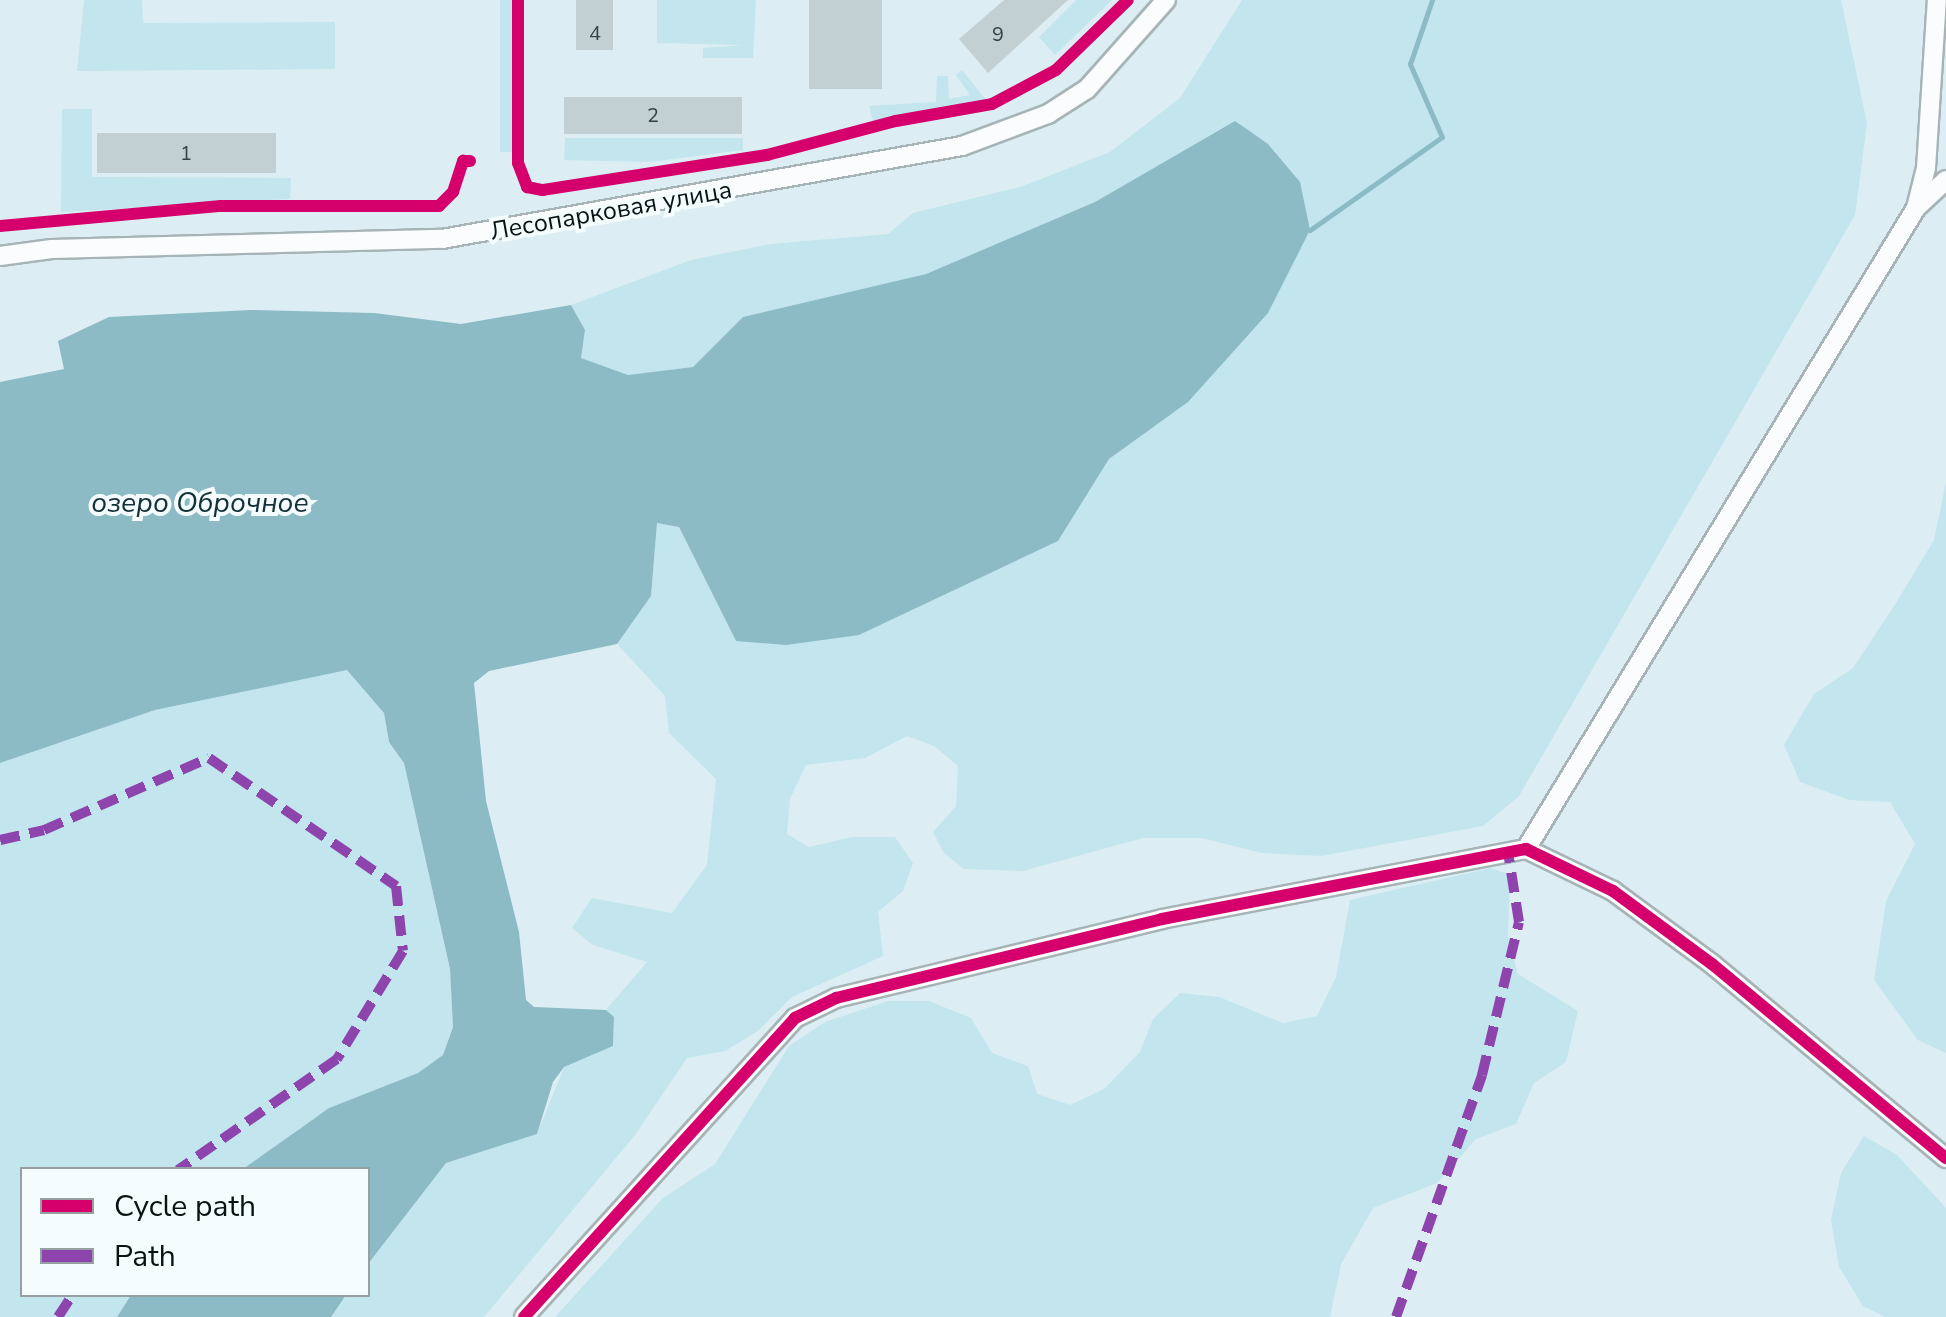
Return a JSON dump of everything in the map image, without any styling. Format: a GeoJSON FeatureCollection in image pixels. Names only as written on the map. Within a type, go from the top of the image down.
{"type":"FeatureCollection","features":[{"type":"Feature","properties":{"kind":"street","name":"Лесопарковая улица"},"geometry":{"type":"LineString","coordinates":[[0,256],[52,248],[442,239],[962,146],[1048,114],[1088,90],[1166,0]]}},
{"type":"Feature","properties":{"kind":"street"},"geometry":{"type":"LineString","coordinates":[[1916,208],[1926,168],[1937,0]]}},
{"type":"Feature","properties":{"kind":"street"},"geometry":{"type":"LineString","coordinates":[[1526,849],[1916,208],[1946,180]]}},
{"type":"Feature","properties":{"kind":"street"},"geometry":{"type":"LineString","coordinates":[[524,1317],[795,1018],[836,998],[1162,918],[1526,849],[1614,891],[1946,1158]]}},
{"type":"Feature","properties":{"kind":"shaded area"},"geometry":{"type":"Polygon","coordinates":[[[84,0],[142,0],[143,23],[335,22],[335,69],[77,71],[84,0]]]}},
{"type":"Feature","properties":{"kind":"shaded area"},"geometry":{"type":"Polygon","coordinates":[[[500,0],[514,0],[514,152],[500,152],[500,0]]]}},
{"type":"Feature","properties":{"kind":"shaded area"},"geometry":{"type":"Polygon","coordinates":[[[657,0],[756,0],[753,58],[703,58],[703,48],[743,45],[657,43],[657,0]]]}},
{"type":"Feature","properties":{"kind":"shaded area"},"geometry":{"type":"Polygon","coordinates":[[[1076,0],[1112,0],[1055,55],[1039,37],[1076,0]]]}},
{"type":"Feature","properties":{"kind":"shaded area"},"geometry":{"type":"Polygon","coordinates":[[[1242,0],[1841,0],[1867,123],[1855,215],[1519,796],[1483,826],[1321,856],[1262,853],[1202,838],[1143,838],[1023,871],[964,869],[944,853],[933,832],[956,806],[958,766],[934,746],[907,736],[865,758],[806,765],[790,799],[787,834],[809,847],[852,837],[895,837],[913,863],[903,891],[878,912],[883,956],[792,997],[758,1031],[725,1051],[687,1058],[635,1135],[484,1317],[331,1317],[345,1297],[370,1297],[370,1261],[446,1163],[537,1134],[564,1067],[613,1046],[614,1017],[606,1010],[647,962],[593,945],[572,928],[592,898],[672,913],[707,865],[716,779],[669,733],[665,696],[617,644],[651,596],[657,523],[679,527],[736,641],[859,635],[1058,541],[1109,459],[1188,402],[1235,121],[1095,202],[926,274],[743,317],[693,367],[628,375],[581,358],[585,330],[571,305],[691,260],[771,244],[888,234],[913,213],[1023,186],[1110,152],[1180,98],[1242,0]]]}},
{"type":"Feature","properties":{"kind":"shaded area"},"geometry":{"type":"Polygon","coordinates":[[[962,70],[986,100],[873,121],[869,106],[936,102],[937,76],[948,76],[949,99],[970,95],[956,75],[962,70]]]}},
{"type":"Feature","properties":{"kind":"shaded area"},"geometry":{"type":"Polygon","coordinates":[[[62,109],[92,109],[92,177],[291,178],[290,199],[61,212],[62,109]]]}},
{"type":"Feature","properties":{"kind":"shaded area"},"geometry":{"type":"Polygon","coordinates":[[[565,138],[743,138],[743,150],[650,162],[564,160],[565,138]]]}},
{"type":"Feature","properties":{"kind":"shaded area"},"geometry":{"type":"Polygon","coordinates":[[[1946,482],[1946,1053],[1918,1040],[1874,980],[1886,901],[1915,844],[1890,802],[1849,800],[1800,782],[1784,745],[1814,694],[1853,668],[1896,603],[1934,540],[1946,482]]]}},
{"type":"Feature","properties":{"kind":"shaded area"},"geometry":{"type":"Polygon","coordinates":[[[348,670],[384,713],[389,742],[404,763],[450,969],[453,1027],[443,1055],[418,1073],[329,1108],[246,1167],[20,1167],[20,1297],[130,1297],[117,1317],[0,1317],[0,763],[155,710],[284,678],[348,670]]]}},
{"type":"Feature","properties":{"kind":"shaded area"},"geometry":{"type":"Polygon","coordinates":[[[1491,868],[1510,875],[1508,936],[1518,974],[1578,1011],[1566,1062],[1534,1083],[1516,1124],[1476,1139],[1437,1183],[1373,1208],[1341,1264],[1330,1317],[555,1317],[663,1198],[715,1164],[789,1046],[825,1022],[888,1001],[929,1001],[971,1018],[992,1053],[1028,1066],[1037,1094],[1070,1105],[1104,1089],[1140,1052],[1153,1019],[1180,993],[1219,997],[1283,1023],[1317,1016],[1336,977],[1350,900],[1491,868]]]}},
{"type":"Feature","properties":{"kind":"shaded area"},"geometry":{"type":"Polygon","coordinates":[[[1864,1136],[1897,1155],[1946,1208],[1946,1317],[1885,1317],[1863,1306],[1839,1267],[1831,1220],[1841,1173],[1864,1136]]]}},
{"type":"Feature","properties":{"kind":"water","name":"озеро Оброчное"},"geometry":{"type":"Polygon","coordinates":[[[1235,121],[1268,144],[1300,182],[1310,230],[1268,313],[1188,402],[1109,459],[1058,541],[859,635],[786,645],[736,641],[679,527],[657,523],[651,596],[617,644],[489,671],[474,683],[486,801],[519,932],[526,1000],[534,1007],[606,1010],[614,1017],[613,1046],[564,1067],[553,1082],[537,1134],[446,1163],[370,1261],[370,1167],[246,1167],[329,1108],[418,1073],[443,1055],[453,1027],[450,969],[404,763],[389,742],[384,713],[347,670],[155,710],[0,763],[0,382],[64,369],[58,341],[109,317],[251,310],[374,313],[461,324],[571,305],[585,330],[581,358],[628,375],[693,367],[743,317],[926,274],[1095,202],[1235,121]]]}},
{"type":"Feature","properties":{"kind":"water"},"geometry":{"type":"Polygon","coordinates":[[[129,1297],[345,1297],[331,1317],[117,1317],[129,1297]]]}},
{"type":"Feature","properties":{"kind":"building"},"geometry":{"type":"Polygon","coordinates":[[[576,0],[613,0],[613,50],[576,50],[576,0]]]}},
{"type":"Feature","properties":{"kind":"building"},"geometry":{"type":"Polygon","coordinates":[[[809,0],[882,0],[882,89],[809,89],[809,0]]]}},
{"type":"Feature","properties":{"kind":"building"},"geometry":{"type":"Polygon","coordinates":[[[1004,0],[1068,0],[988,73],[959,39],[1004,0]]]}},
{"type":"Feature","properties":{"kind":"building"},"geometry":{"type":"Polygon","coordinates":[[[564,97],[742,97],[742,134],[564,134],[564,97]]]}},
{"type":"Feature","properties":{"kind":"building"},"geometry":{"type":"Polygon","coordinates":[[[97,133],[276,133],[276,173],[97,173],[97,133]]]}},
{"type":"Feature","properties":{"kind":"waterway"},"geometry":{"type":"LineString","coordinates":[[1310,230],[1442,137],[1410,64],[1432,0]]}},
{"type":"Feature","properties":{"kind":"marked path"},"geometry":{"type":"LineString","coordinates":[[0,840],[44,830],[209,758],[396,886],[403,951],[337,1059],[182,1167]]}},
{"type":"Feature","properties":{"kind":"marked path"},"geometry":{"type":"LineString","coordinates":[[1396,1317],[1482,1075],[1519,922],[1508,852]]}},
{"type":"Feature","properties":{"kind":"marked path"},"geometry":{"type":"LineString","coordinates":[[58,1317],[71,1297]]}},
{"type":"Feature","properties":{"kind":"cycle path"},"geometry":{"type":"LineString","coordinates":[[518,0],[518,163],[527,187],[543,190],[767,155],[896,121],[992,104],[1056,70],[1128,0]]}},
{"type":"Feature","properties":{"kind":"cycle path"},"geometry":{"type":"LineString","coordinates":[[0,226],[221,206],[439,206],[453,192],[463,161],[470,161]]}},
{"type":"Feature","properties":{"kind":"cycle path"},"geometry":{"type":"LineString","coordinates":[[524,1317],[795,1018],[836,998],[1162,919],[1526,849],[1613,891],[1712,964],[1946,1158]]}}]}
